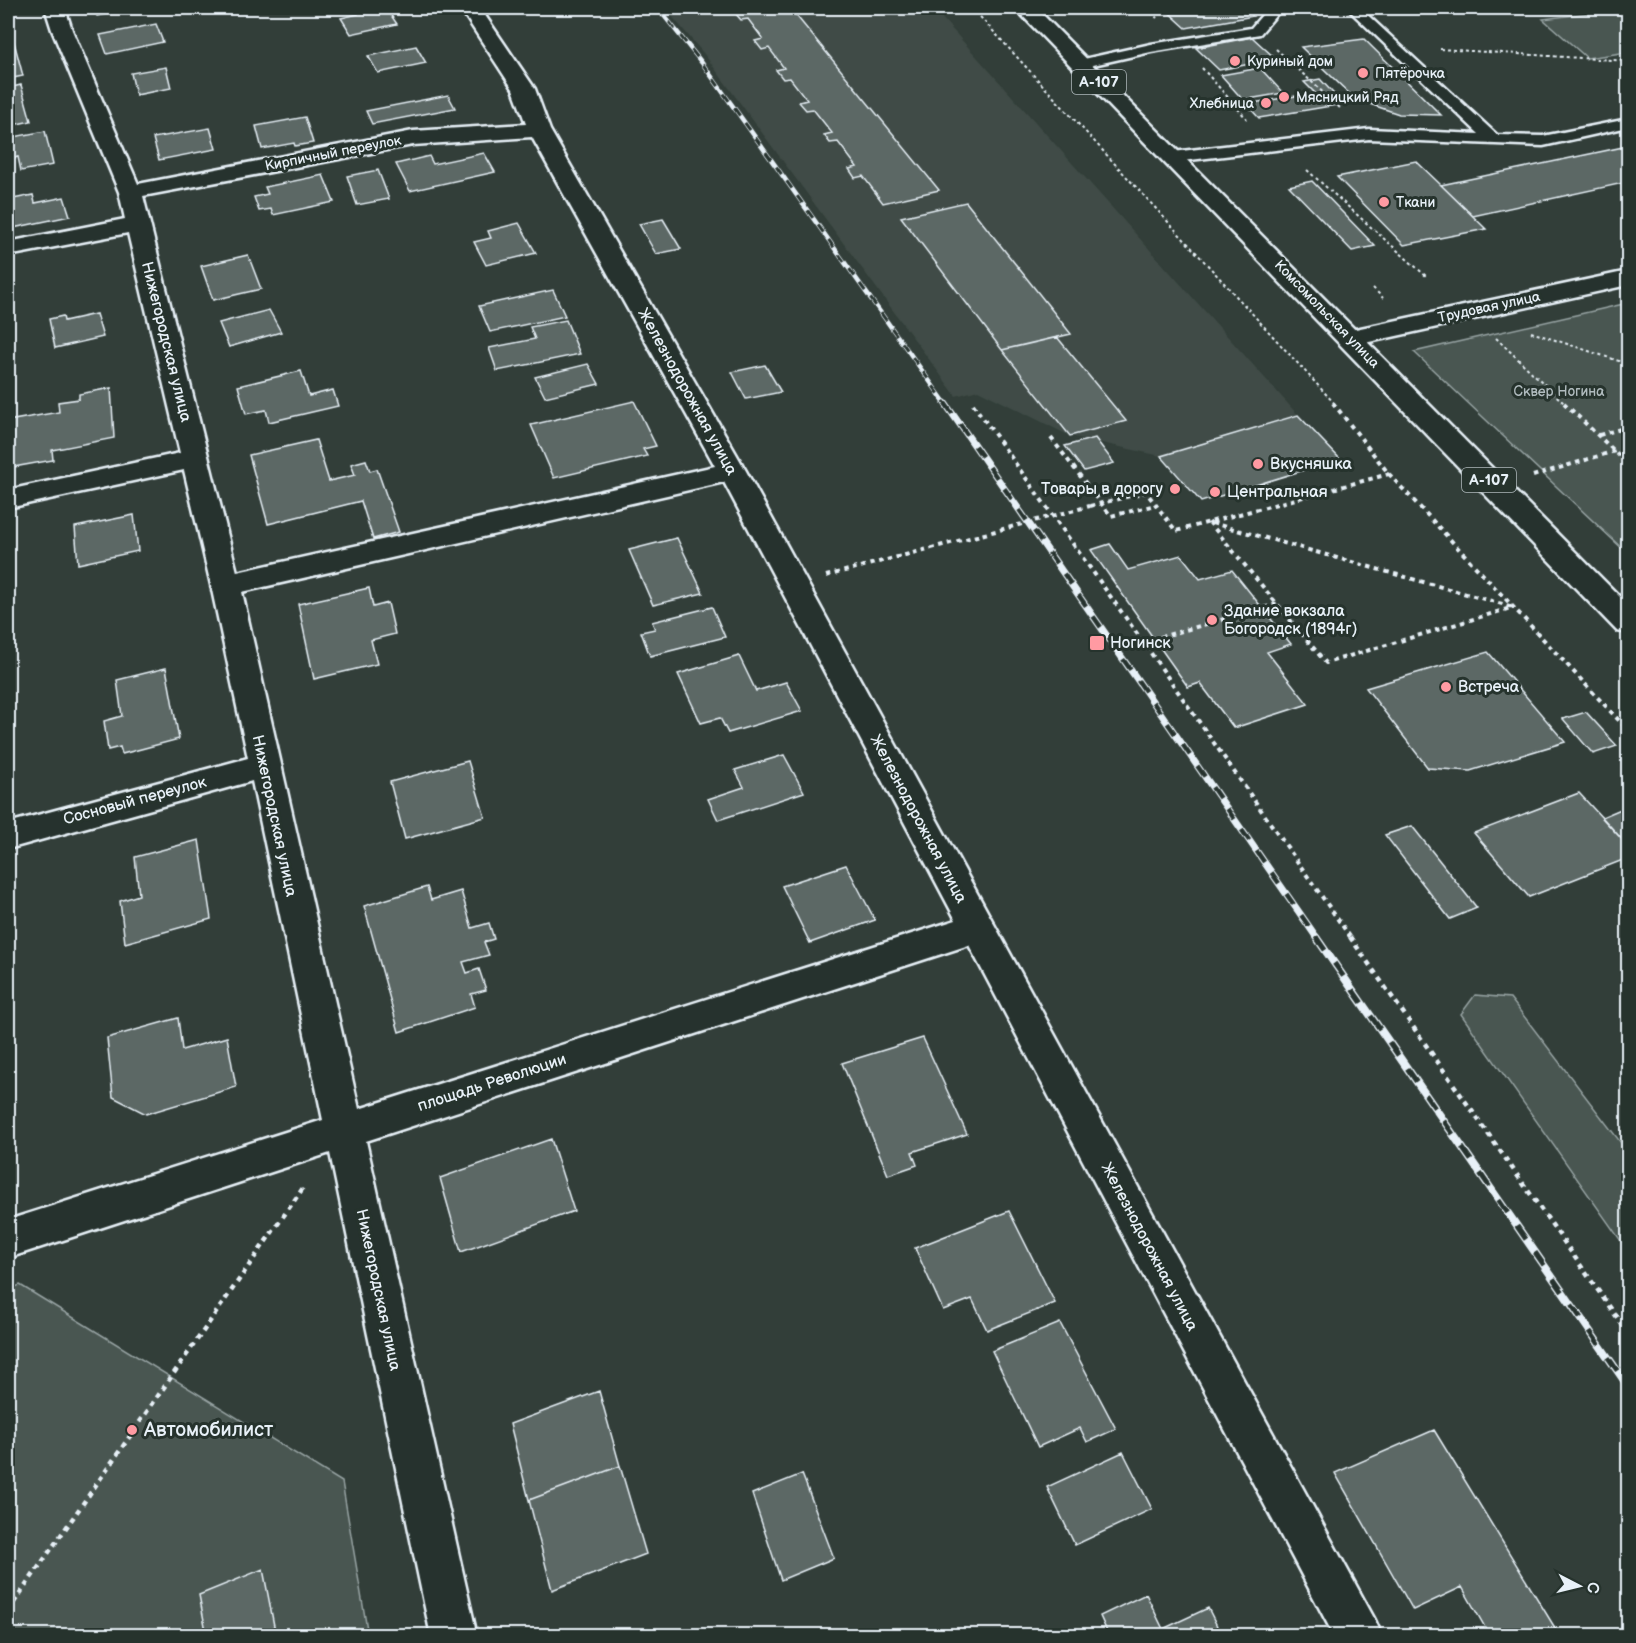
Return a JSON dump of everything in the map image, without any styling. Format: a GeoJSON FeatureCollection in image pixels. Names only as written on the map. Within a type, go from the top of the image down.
{"type":"FeatureCollection","features":[{"type":"Feature","properties":{"kind":"street","name":"Нижегородская улица"},"geometry":{"type":"LineString","coordinates":[[56,8],[62,30],[130,192],[138,224],[226,585],[263,766],[454,1635]]}},
{"type":"Feature","properties":{"kind":"street","name":"Железнодорожная улица"},"geometry":{"type":"LineString","coordinates":[[470,8],[524,89],[538,130],[732,471],[1359,1635]]}},
{"type":"Feature","properties":{"kind":"street","name":"Комсомольская улица"},"geometry":{"type":"LineString","coordinates":[[1025,8],[1629,622]]}},
{"type":"Feature","properties":{"kind":"street","name":"Кирпичный переулок"},"geometry":{"type":"LineString","coordinates":[[130,192],[413,138],[538,130]]}},
{"type":"Feature","properties":{"kind":"street"},"geometry":{"type":"LineString","coordinates":[[8,249],[138,224]]}},
{"type":"Feature","properties":{"kind":"street","name":"Трудовая улица"},"geometry":{"type":"LineString","coordinates":[[1351,338],[1629,278]]}},
{"type":"Feature","properties":{"kind":"street"},"geometry":{"type":"LineString","coordinates":[[8,500],[195,459]]}},
{"type":"Feature","properties":{"kind":"street"},"geometry":{"type":"LineString","coordinates":[[226,585],[732,471]]}},
{"type":"Feature","properties":{"kind":"street","name":"Сосновый переулок"},"geometry":{"type":"LineString","coordinates":[[8,836],[263,766]]}},
{"type":"Feature","properties":{"kind":"street","name":"площадь Революции"},"geometry":{"type":"LineString","coordinates":[[8,1239],[977,928]]}},
{"type":"Feature","properties":{"kind":"lane"},"geometry":{"type":"LineString","coordinates":[[1080,64],[1150,48],[1256,30],[1275,8]]}},
{"type":"Feature","properties":{"kind":"lane"},"geometry":{"type":"LineString","coordinates":[[1353,8],[1493,139]]}},
{"type":"Feature","properties":{"kind":"lane"},"geometry":{"type":"LineString","coordinates":[[1173,157],[1369,134],[1543,141],[1629,123]]}},
{"type":"Feature","properties":{"kind":"path"},"geometry":{"type":"LineString","coordinates":[[972,8],[1328,396],[1389,474],[1629,730]]}},
{"type":"Feature","properties":{"kind":"path"},"geometry":{"type":"LineString","coordinates":[[1256,30],[1369,134]]}},
{"type":"Feature","properties":{"kind":"path"},"geometry":{"type":"LineString","coordinates":[[1395,47],[1629,61]]}},
{"type":"Feature","properties":{"kind":"path"},"geometry":{"type":"LineString","coordinates":[[1520,328],[1629,364]]}},
{"type":"Feature","properties":{"kind":"path"},"geometry":{"type":"LineString","coordinates":[[1495,337],[1629,464]]}},
{"type":"Feature","properties":{"kind":"path"},"geometry":{"type":"LineString","coordinates":[[973,404],[1629,1333]]}},
{"type":"Feature","properties":{"kind":"path"},"geometry":{"type":"LineString","coordinates":[[1599,435],[1629,427]]}},
{"type":"Feature","properties":{"kind":"path"},"geometry":{"type":"LineString","coordinates":[[1051,438],[1111,516],[1156,505]]}},
{"type":"Feature","properties":{"kind":"path"},"geometry":{"type":"LineString","coordinates":[[1531,476],[1615,451]]}},
{"type":"Feature","properties":{"kind":"path"},"geometry":{"type":"LineString","coordinates":[[826,576],[1146,492],[1176,531],[1389,474]]}},
{"type":"Feature","properties":{"kind":"path"},"geometry":{"type":"LineString","coordinates":[[1209,522],[1326,663],[1514,608]]}},
{"type":"Feature","properties":{"kind":"path"},"geometry":{"type":"LineString","coordinates":[[1209,522],[1514,608]]}},
{"type":"Feature","properties":{"kind":"path"},"geometry":{"type":"LineString","coordinates":[[1143,642],[1277,604]]}},
{"type":"Feature","properties":{"kind":"path"},"geometry":{"type":"LineString","coordinates":[[8,1611],[343,1131]]}},
{"type":"Feature","properties":{"kind":"shaded area"},"geometry":{"type":"Polygon","coordinates":[[[665,8],[933,8],[1298,415],[1161,456],[1070,436],[978,390],[956,396],[704,54],[665,8]]]}},
{"type":"Feature","properties":{"kind":"green space"},"geometry":{"type":"Polygon","coordinates":[[[1628,8],[1628,52],[1587,58],[1543,19],[1628,8]]]}},
{"type":"Feature","properties":{"kind":"green space","name":"Сквер Ногина"},"geometry":{"type":"Polygon","coordinates":[[[1628,303],[1628,554],[1414,352],[1628,303]]]}},
{"type":"Feature","properties":{"kind":"green space"},"geometry":{"type":"Polygon","coordinates":[[[1475,995],[1510,998],[1628,1152],[1628,1251],[1461,1014],[1475,995]]]}},
{"type":"Feature","properties":{"kind":"green space","name":"Автомобилист"},"geometry":{"type":"Polygon","coordinates":[[[20,1285],[342,1482],[368,1635],[8,1636],[8,1290],[20,1285]]]}},
{"type":"Feature","properties":{"kind":"building"},"geometry":{"type":"Polygon","coordinates":[[[94,8],[140,8],[97,16],[94,8]]]}},
{"type":"Feature","properties":{"kind":"building"},"geometry":{"type":"Polygon","coordinates":[[[386,8],[397,24],[351,34],[341,18],[358,14],[356,10],[386,8]]]}},
{"type":"Feature","properties":{"kind":"building"},"geometry":{"type":"Polygon","coordinates":[[[738,8],[790,8],[939,190],[883,203],[863,176],[855,178],[849,169],[857,167],[838,142],[830,143],[824,135],[832,133],[813,109],[806,110],[799,102],[807,100],[790,78],[783,79],[776,70],[784,68],[769,48],[762,50],[755,41],[763,39],[748,19],[741,20],[735,13],[742,12],[738,8]]]}},
{"type":"Feature","properties":{"kind":"building"},"geometry":{"type":"Polygon","coordinates":[[[1164,8],[1244,8],[1253,16],[1186,28],[1164,8]]]}},
{"type":"Feature","properties":{"kind":"building"},"geometry":{"type":"Polygon","coordinates":[[[156,24],[163,42],[107,54],[100,35],[156,24]]]}},
{"type":"Feature","properties":{"kind":"building"},"geometry":{"type":"Polygon","coordinates":[[[1252,37],[1276,59],[1219,70],[1196,48],[1252,37]]]}},
{"type":"Feature","properties":{"kind":"building","name":"Пятёрочка"},"geometry":{"type":"Polygon","coordinates":[[[1364,39],[1441,115],[1399,114],[1355,99],[1301,47],[1364,39]]]}},
{"type":"Feature","properties":{"kind":"building"},"geometry":{"type":"Polygon","coordinates":[[[14,42],[23,76],[8,79],[8,43],[14,42]]]}},
{"type":"Feature","properties":{"kind":"building"},"geometry":{"type":"Polygon","coordinates":[[[416,46],[426,63],[378,73],[368,56],[416,46]]]}},
{"type":"Feature","properties":{"kind":"building"},"geometry":{"type":"Polygon","coordinates":[[[166,67],[171,88],[136,95],[131,73],[166,67]]]}},
{"type":"Feature","properties":{"kind":"building"},"geometry":{"type":"Polygon","coordinates":[[[1260,68],[1283,93],[1243,100],[1221,75],[1260,68]]]}},
{"type":"Feature","properties":{"kind":"building"},"geometry":{"type":"Polygon","coordinates":[[[1320,79],[1343,104],[1259,118],[1246,104],[1315,93],[1304,82],[1320,79]]]}},
{"type":"Feature","properties":{"kind":"building"},"geometry":{"type":"Polygon","coordinates":[[[21,85],[31,121],[8,126],[8,88],[21,85]]]}},
{"type":"Feature","properties":{"kind":"building"},"geometry":{"type":"Polygon","coordinates":[[[448,95],[455,108],[372,124],[366,111],[448,95]]]}},
{"type":"Feature","properties":{"kind":"building"},"geometry":{"type":"Polygon","coordinates":[[[305,117],[313,143],[295,146],[294,143],[262,149],[256,126],[305,117]]]}},
{"type":"Feature","properties":{"kind":"building"},"geometry":{"type":"Polygon","coordinates":[[[210,128],[216,149],[159,160],[153,138],[210,128]]]}},
{"type":"Feature","properties":{"kind":"building"},"geometry":{"type":"Polygon","coordinates":[[[45,131],[53,165],[21,171],[18,157],[8,159],[8,138],[45,131]]]}},
{"type":"Feature","properties":{"kind":"building"},"geometry":{"type":"Polygon","coordinates":[[[1628,146],[1628,182],[1473,216],[1441,185],[1628,146]]]}},
{"type":"Feature","properties":{"kind":"building"},"geometry":{"type":"Polygon","coordinates":[[[484,153],[495,172],[410,191],[396,164],[429,156],[433,164],[484,153]]]}},
{"type":"Feature","properties":{"kind":"building"},"geometry":{"type":"Polygon","coordinates":[[[1416,161],[1486,229],[1404,245],[1337,177],[1416,161]]]}},
{"type":"Feature","properties":{"kind":"building"},"geometry":{"type":"Polygon","coordinates":[[[378,170],[389,199],[357,205],[347,176],[378,170]]]}},
{"type":"Feature","properties":{"kind":"building"},"geometry":{"type":"Polygon","coordinates":[[[323,175],[334,202],[273,215],[271,209],[259,211],[254,197],[268,194],[265,187],[323,175]]]}},
{"type":"Feature","properties":{"kind":"building"},"geometry":{"type":"Polygon","coordinates":[[[1312,181],[1375,246],[1352,251],[1289,186],[1312,181]]]}},
{"type":"Feature","properties":{"kind":"building"},"geometry":{"type":"Polygon","coordinates":[[[33,195],[35,203],[64,197],[70,216],[8,229],[8,200],[33,195]]]}},
{"type":"Feature","properties":{"kind":"building"},"geometry":{"type":"Polygon","coordinates":[[[966,202],[1071,334],[1002,350],[901,217],[966,202]]]}},
{"type":"Feature","properties":{"kind":"building"},"geometry":{"type":"Polygon","coordinates":[[[663,219],[681,249],[656,254],[639,224],[663,219]]]}},
{"type":"Feature","properties":{"kind":"building"},"geometry":{"type":"Polygon","coordinates":[[[519,223],[536,253],[486,265],[474,242],[491,238],[488,231],[519,223]]]}},
{"type":"Feature","properties":{"kind":"building"},"geometry":{"type":"Polygon","coordinates":[[[248,255],[261,289],[213,300],[201,266],[248,255]]]}},
{"type":"Feature","properties":{"kind":"building"},"geometry":{"type":"Polygon","coordinates":[[[553,290],[565,316],[490,332],[479,306],[553,290]]]}},
{"type":"Feature","properties":{"kind":"building"},"geometry":{"type":"Polygon","coordinates":[[[269,310],[281,332],[229,347],[219,323],[269,310]]]}},
{"type":"Feature","properties":{"kind":"building"},"geometry":{"type":"Polygon","coordinates":[[[96,314],[103,337],[55,348],[49,319],[63,316],[64,321],[96,314]]]}},
{"type":"Feature","properties":{"kind":"building"},"geometry":{"type":"Polygon","coordinates":[[[566,320],[580,354],[497,371],[489,348],[535,339],[530,327],[566,320]]]}},
{"type":"Feature","properties":{"kind":"building"},"geometry":{"type":"Polygon","coordinates":[[[1057,337],[1126,421],[1070,436],[1002,350],[1057,337]]]}},
{"type":"Feature","properties":{"kind":"building"},"geometry":{"type":"Polygon","coordinates":[[[588,364],[599,384],[545,397],[535,377],[588,364]]]}},
{"type":"Feature","properties":{"kind":"building"},"geometry":{"type":"Polygon","coordinates":[[[765,365],[781,392],[746,399],[732,372],[765,365]]]}},
{"type":"Feature","properties":{"kind":"building"},"geometry":{"type":"Polygon","coordinates":[[[301,371],[309,396],[333,390],[338,406],[269,422],[266,410],[246,414],[238,386],[301,371]]]}},
{"type":"Feature","properties":{"kind":"building"},"geometry":{"type":"Polygon","coordinates":[[[111,388],[114,438],[52,450],[53,460],[8,468],[8,421],[59,412],[58,402],[79,399],[79,394],[111,388]]]}},
{"type":"Feature","properties":{"kind":"building"},"geometry":{"type":"Polygon","coordinates":[[[634,401],[656,446],[643,449],[647,456],[554,478],[531,425],[634,401]]]}},
{"type":"Feature","properties":{"kind":"building"},"geometry":{"type":"Polygon","coordinates":[[[1298,415],[1340,459],[1201,502],[1161,456],[1298,415]]]}},
{"type":"Feature","properties":{"kind":"building"},"geometry":{"type":"Polygon","coordinates":[[[1095,438],[1114,463],[1084,471],[1065,446],[1095,438]]]}},
{"type":"Feature","properties":{"kind":"building"},"geometry":{"type":"Polygon","coordinates":[[[316,440],[329,481],[355,475],[351,464],[366,460],[370,471],[377,469],[399,532],[373,539],[361,501],[268,524],[249,455],[316,440]]]}},
{"type":"Feature","properties":{"kind":"building"},"geometry":{"type":"Polygon","coordinates":[[[134,515],[138,551],[78,564],[75,527],[134,515]]]}},
{"type":"Feature","properties":{"kind":"building"},"geometry":{"type":"Polygon","coordinates":[[[677,538],[703,593],[653,605],[629,550],[677,538]]]}},
{"type":"Feature","properties":{"kind":"building","name":"Ногинск"},"geometry":{"type":"Polygon","coordinates":[[[1110,544],[1128,570],[1181,555],[1200,579],[1232,570],[1291,644],[1267,652],[1308,704],[1234,728],[1200,683],[1188,687],[1091,550],[1110,544]]]}},
{"type":"Feature","properties":{"kind":"building"},"geometry":{"type":"Polygon","coordinates":[[[369,588],[373,607],[388,603],[395,634],[371,640],[377,664],[314,679],[298,604],[369,588]]]}},
{"type":"Feature","properties":{"kind":"building"},"geometry":{"type":"Polygon","coordinates":[[[712,607],[725,637],[650,656],[641,632],[655,629],[652,622],[712,607]]]}},
{"type":"Feature","properties":{"kind":"building"},"geometry":{"type":"Polygon","coordinates":[[[1488,652],[1565,742],[1470,771],[1428,768],[1366,688],[1488,652]]]}},
{"type":"Feature","properties":{"kind":"building"},"geometry":{"type":"Polygon","coordinates":[[[739,656],[756,691],[786,682],[802,711],[728,733],[720,718],[701,723],[678,674],[739,656]]]}},
{"type":"Feature","properties":{"kind":"building"},"geometry":{"type":"Polygon","coordinates":[[[166,668],[179,739],[122,754],[120,747],[108,750],[104,721],[122,716],[117,680],[166,668]]]}},
{"type":"Feature","properties":{"kind":"building"},"geometry":{"type":"Polygon","coordinates":[[[1586,712],[1617,746],[1593,754],[1563,719],[1586,712]]]}},
{"type":"Feature","properties":{"kind":"building"},"geometry":{"type":"Polygon","coordinates":[[[784,755],[804,792],[718,820],[708,799],[744,787],[735,770],[784,755]]]}},
{"type":"Feature","properties":{"kind":"building"},"geometry":{"type":"Polygon","coordinates":[[[468,761],[485,817],[405,839],[390,782],[468,761]]]}},
{"type":"Feature","properties":{"kind":"building"},"geometry":{"type":"Polygon","coordinates":[[[1579,793],[1628,846],[1628,858],[1529,897],[1474,833],[1579,793]]]}},
{"type":"Feature","properties":{"kind":"building"},"geometry":{"type":"Polygon","coordinates":[[[1628,806],[1628,846],[1602,817],[1628,806]]]}},
{"type":"Feature","properties":{"kind":"building"},"geometry":{"type":"Polygon","coordinates":[[[1412,826],[1477,908],[1450,919],[1385,835],[1412,826]]]}},
{"type":"Feature","properties":{"kind":"building"},"geometry":{"type":"Polygon","coordinates":[[[199,840],[211,919],[125,943],[120,901],[139,895],[135,857],[199,840]]]}},
{"type":"Feature","properties":{"kind":"building"},"geometry":{"type":"Polygon","coordinates":[[[846,865],[875,920],[810,943],[782,886],[846,865]]]}},
{"type":"Feature","properties":{"kind":"building"},"geometry":{"type":"Polygon","coordinates":[[[427,887],[431,900],[461,891],[472,928],[489,923],[494,939],[484,942],[489,955],[463,962],[467,973],[479,969],[486,990],[471,994],[475,1007],[399,1032],[364,906],[427,887]]]}},
{"type":"Feature","properties":{"kind":"building"},"geometry":{"type":"Polygon","coordinates":[[[178,1018],[182,1050],[227,1037],[236,1087],[146,1114],[113,1097],[107,1038],[178,1018]]]}},
{"type":"Feature","properties":{"kind":"building"},"geometry":{"type":"Polygon","coordinates":[[[923,1038],[967,1134],[912,1152],[917,1165],[888,1175],[842,1063],[923,1038]]]}},
{"type":"Feature","properties":{"kind":"building"},"geometry":{"type":"Polygon","coordinates":[[[551,1139],[574,1211],[461,1252],[440,1178],[551,1139]]]}},
{"type":"Feature","properties":{"kind":"building"},"geometry":{"type":"Polygon","coordinates":[[[1009,1211],[1055,1303],[987,1330],[972,1299],[943,1310],[915,1248],[1009,1211]]]}},
{"type":"Feature","properties":{"kind":"building"},"geometry":{"type":"Polygon","coordinates":[[[1060,1323],[1116,1429],[1087,1442],[1080,1428],[1038,1447],[992,1351],[1060,1323]]]}},
{"type":"Feature","properties":{"kind":"building"},"geometry":{"type":"Polygon","coordinates":[[[599,1391],[620,1466],[529,1500],[510,1424],[599,1391]]]}},
{"type":"Feature","properties":{"kind":"building"},"geometry":{"type":"Polygon","coordinates":[[[1434,1430],[1560,1636],[1490,1636],[1462,1587],[1413,1610],[1335,1473],[1434,1430]]]}},
{"type":"Feature","properties":{"kind":"building"},"geometry":{"type":"Polygon","coordinates":[[[1123,1452],[1152,1509],[1075,1545],[1047,1487],[1123,1452]]]}},
{"type":"Feature","properties":{"kind":"building"},"geometry":{"type":"Polygon","coordinates":[[[620,1466],[646,1554],[552,1590],[529,1500],[620,1466]]]}},
{"type":"Feature","properties":{"kind":"building"},"geometry":{"type":"Polygon","coordinates":[[[802,1474],[834,1558],[781,1580],[752,1494],[802,1474]]]}},
{"type":"Feature","properties":{"kind":"building"},"geometry":{"type":"Polygon","coordinates":[[[263,1569],[276,1636],[207,1636],[199,1595],[263,1569]]]}},
{"type":"Feature","properties":{"kind":"building"},"geometry":{"type":"Polygon","coordinates":[[[1146,1594],[1163,1629],[1208,1608],[1222,1636],[1109,1636],[1100,1616],[1146,1594]]]}},
{"type":"Feature","properties":{"kind":"railway"},"geometry":{"type":"LineString","coordinates":[[658,8],[702,63],[946,404]]}},
{"type":"Feature","properties":{"kind":"railway"},"geometry":{"type":"LineString","coordinates":[[945,403],[1317,938]]}},
{"type":"Feature","properties":{"kind":"railway"},"geometry":{"type":"LineString","coordinates":[[1316,937],[1628,1386]]}},
{"type":"Feature","properties":{"kind":"place","name":"Куриный дом"},"geometry":{"type":"Point","coordinates":[1235,61]}},
{"type":"Feature","properties":{"kind":"place","name":"Пятёрочка"},"geometry":{"type":"Point","coordinates":[1363,73]}},
{"type":"Feature","properties":{"kind":"place","name":"Мясницкий Ряд"},"geometry":{"type":"Point","coordinates":[1284,97]}},
{"type":"Feature","properties":{"kind":"place","name":"Хлебница"},"geometry":{"type":"Point","coordinates":[1266,103]}},
{"type":"Feature","properties":{"kind":"place","name":"Ткани"},"geometry":{"type":"Point","coordinates":[1384,202]}},
{"type":"Feature","properties":{"kind":"place","name":"Вкусняшка"},"geometry":{"type":"Point","coordinates":[1258,464]}},
{"type":"Feature","properties":{"kind":"place","name":"Товары в дорогу"},"geometry":{"type":"Point","coordinates":[1175,489]}},
{"type":"Feature","properties":{"kind":"place","name":"Центральная"},"geometry":{"type":"Point","coordinates":[1215,492]}},
{"type":"Feature","properties":{"kind":"place","name":"Здание вокзала Богородск (1894г)"},"geometry":{"type":"Point","coordinates":[1212,620]}},
{"type":"Feature","properties":{"kind":"place","name":"Ногинск"},"geometry":{"type":"Point","coordinates":[1097,643]}},
{"type":"Feature","properties":{"kind":"place","name":"Встреча"},"geometry":{"type":"Point","coordinates":[1446,687]}},
{"type":"Feature","properties":{"kind":"place","name":"Автомобилист"},"geometry":{"type":"Point","coordinates":[132,1430]}}]}
